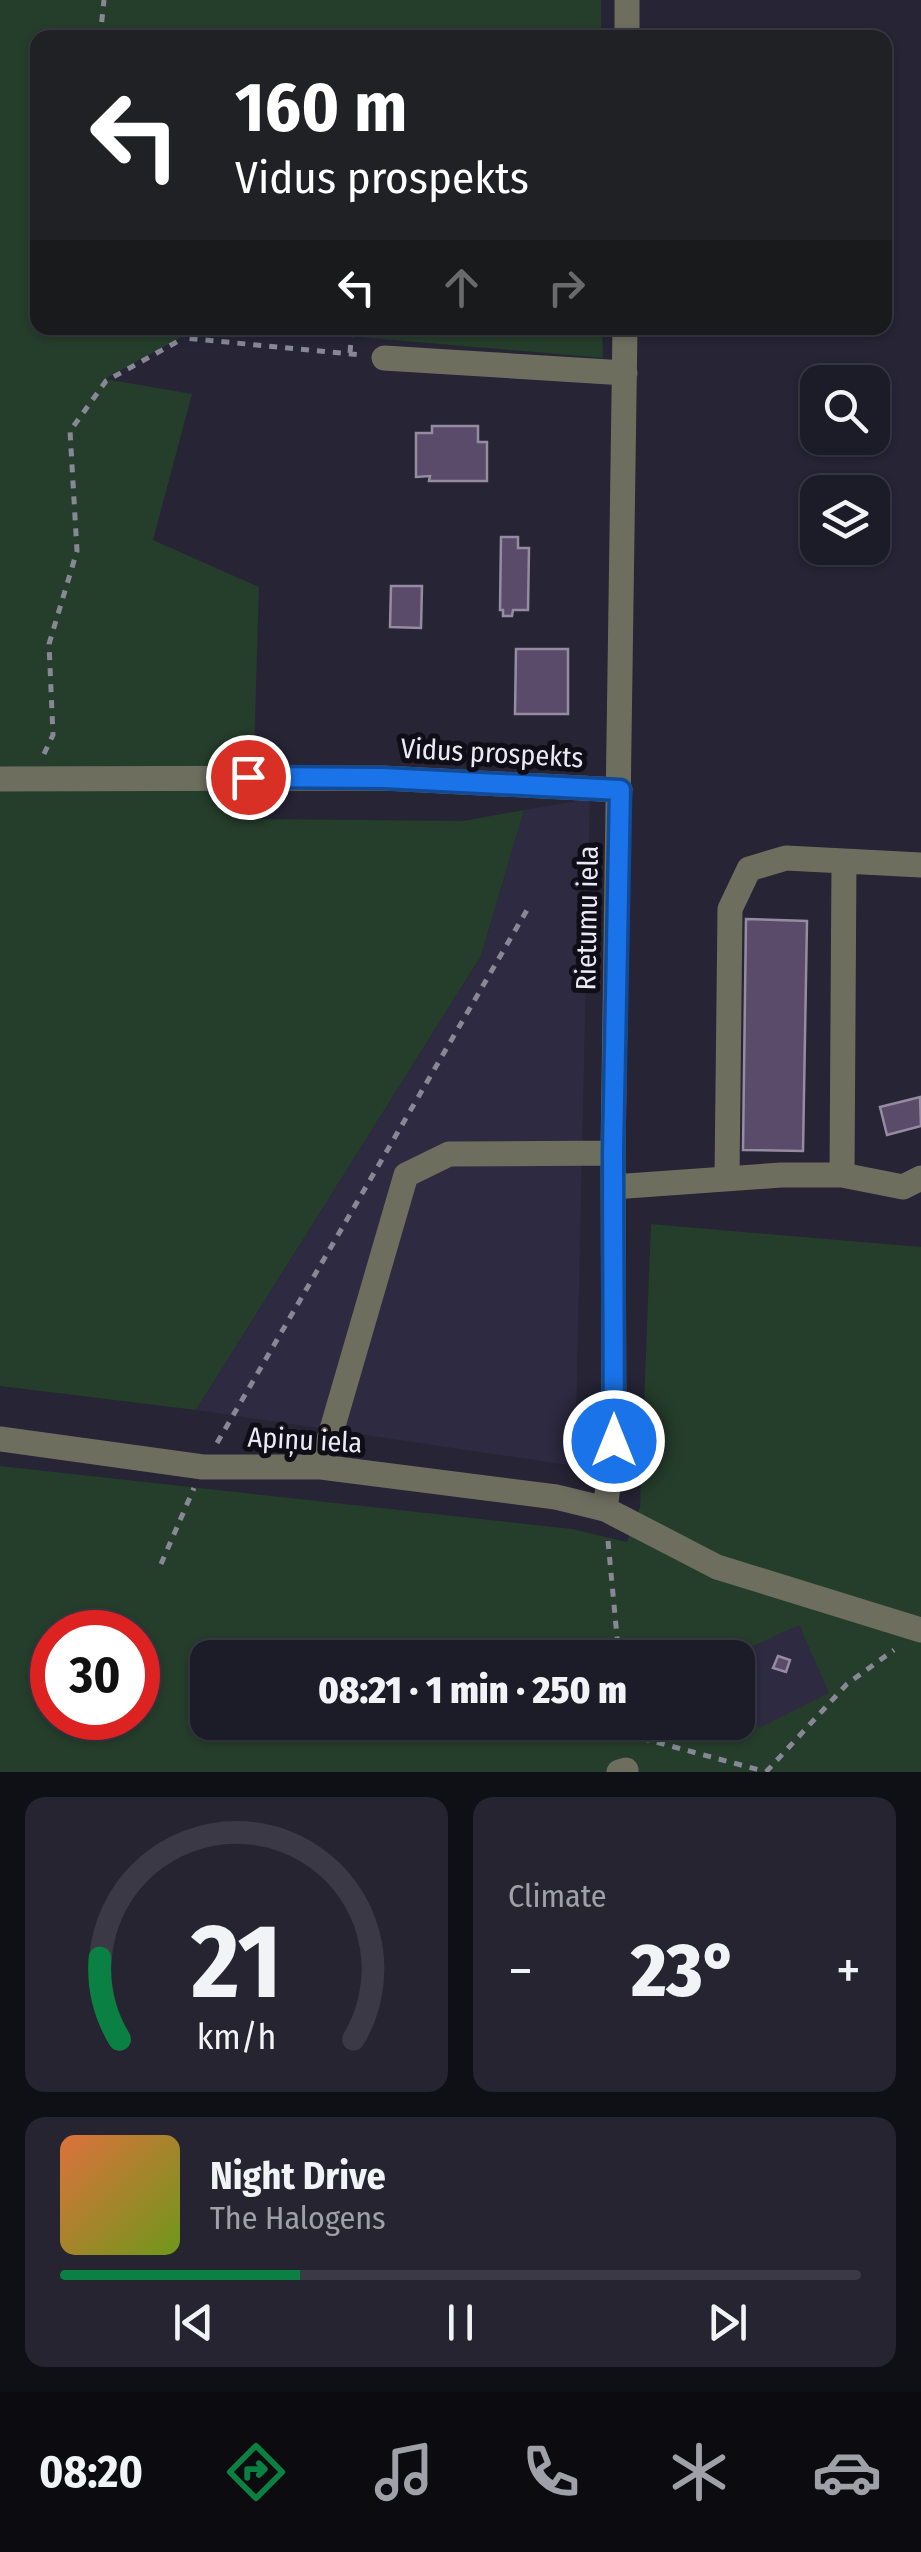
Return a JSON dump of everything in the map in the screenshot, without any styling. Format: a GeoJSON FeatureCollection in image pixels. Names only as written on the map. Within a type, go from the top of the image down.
{"type":"FeatureCollection","features":[{"type":"Feature","properties":{"kind":"street"},"geometry":{"type":"LineString","coordinates":[[627,0],[627,30]]}},
{"type":"Feature","properties":{"kind":"street","name":"Rietumu iela"},"geometry":{"type":"LineString","coordinates":[[605,1510],[614,1441],[613,1153],[625,335]]}},
{"type":"Feature","properties":{"kind":"street"},"geometry":{"type":"LineString","coordinates":[[384,358],[625,373]]}},
{"type":"Feature","properties":{"kind":"street","name":"Vidus prospekts"},"geometry":{"type":"LineString","coordinates":[[0,779],[383,778],[620,790]]}},
{"type":"Feature","properties":{"kind":"street"},"geometry":{"type":"LineString","coordinates":[[726,1178],[730,909],[748,869],[786,858],[921,865]]}},
{"type":"Feature","properties":{"kind":"street"},"geometry":{"type":"LineString","coordinates":[[842,1175],[844,861]]}},
{"type":"Feature","properties":{"kind":"street"},"geometry":{"type":"LineString","coordinates":[[321,1467],[406,1175],[449,1154],[613,1153]]}},
{"type":"Feature","properties":{"kind":"street"},"geometry":{"type":"LineString","coordinates":[[614,1187],[726,1178],[842,1175],[903,1187],[921,1178]]}},
{"type":"Feature","properties":{"kind":"street","name":"Apiņu iela"},"geometry":{"type":"LineString","coordinates":[[0,1439],[202,1467],[321,1467],[556,1497],[605,1510],[717,1567],[921,1630]]}},
{"type":"Feature","properties":{"kind":"path"},"geometry":{"type":"LineString","coordinates":[[101,30],[104,0]]}},
{"type":"Feature","properties":{"kind":"path"},"geometry":{"type":"LineString","coordinates":[[350,354],[351,335]]}},
{"type":"Feature","properties":{"kind":"path"},"geometry":{"type":"LineString","coordinates":[[31,779],[52,735],[49,644],[78,551],[70,431],[106,381],[184,338],[384,358]]}},
{"type":"Feature","properties":{"kind":"path"},"geometry":{"type":"LineString","coordinates":[[162,1564],[202,1467],[528,910]]}},
{"type":"Feature","properties":{"kind":"path"},"geometry":{"type":"LineString","coordinates":[[605,1510],[617,1640]]}},
{"type":"Feature","properties":{"kind":"path"},"geometry":{"type":"LineString","coordinates":[[648,1740],[767,1772],[847,1684],[921,1630]]}},
{"type":"Feature","properties":{"kind":"shaded area"},"geometry":{"type":"Polygon","coordinates":[[[590,799],[575,1466],[196,1410],[481,956],[524,810],[590,799]]]}},
{"type":"Feature","properties":{"kind":"shaded area"},"geometry":{"type":"Polygon","coordinates":[[[799,1624],[830,1694],[758,1729],[755,1646],[799,1624]]]}},
{"type":"Feature","properties":{"kind":"green space"},"geometry":{"type":"Polygon","coordinates":[[[0,0],[601,0],[601,30],[30,30],[30,335],[185,335],[105,379],[192,394],[153,540],[259,587],[252,819],[463,821],[524,810],[481,956],[196,1410],[0,1386],[0,0]]]}},
{"type":"Feature","properties":{"kind":"green space"},"geometry":{"type":"Polygon","coordinates":[[[335,335],[602,335],[603,358],[335,335]]]}},
{"type":"Feature","properties":{"kind":"green space"},"geometry":{"type":"Polygon","coordinates":[[[651,1224],[921,1247],[921,1772],[0,1772],[0,1466],[572,1529],[627,1542],[640,1507],[651,1224]]]}},
{"type":"Feature","properties":{"kind":"building"},"geometry":{"type":"Polygon","coordinates":[[[432,426],[478,426],[478,442],[487,442],[487,481],[429,481],[430,476],[416,477],[416,433],[432,433],[432,426]]]}},
{"type":"Feature","properties":{"kind":"building"},"geometry":{"type":"Polygon","coordinates":[[[501,537],[518,537],[518,548],[529,548],[528,610],[513,610],[512,616],[503,616],[500,610],[501,537]]]}},
{"type":"Feature","properties":{"kind":"building"},"geometry":{"type":"Polygon","coordinates":[[[391,586],[422,586],[421,628],[390,627],[391,586]]]}},
{"type":"Feature","properties":{"kind":"building"},"geometry":{"type":"Polygon","coordinates":[[[516,649],[568,649],[568,714],[515,714],[516,649]]]}},
{"type":"Feature","properties":{"kind":"building"},"geometry":{"type":"Polygon","coordinates":[[[746,919],[807,921],[803,1151],[743,1150],[746,919]]]}},
{"type":"Feature","properties":{"kind":"building"},"geometry":{"type":"Polygon","coordinates":[[[920,1097],[921,1126],[887,1135],[880,1107],[920,1097]]]}},
{"type":"Feature","properties":{"kind":"building"},"geometry":{"type":"Polygon","coordinates":[[[778,1656],[790,1660],[786,1672],[773,1668],[778,1656]]]}},
{"type":"Feature","properties":{"kind":"route"},"geometry":{"type":"LineString","coordinates":[[248,777],[383,778],[620,790],[613,1153],[614,1441]]}}]}
